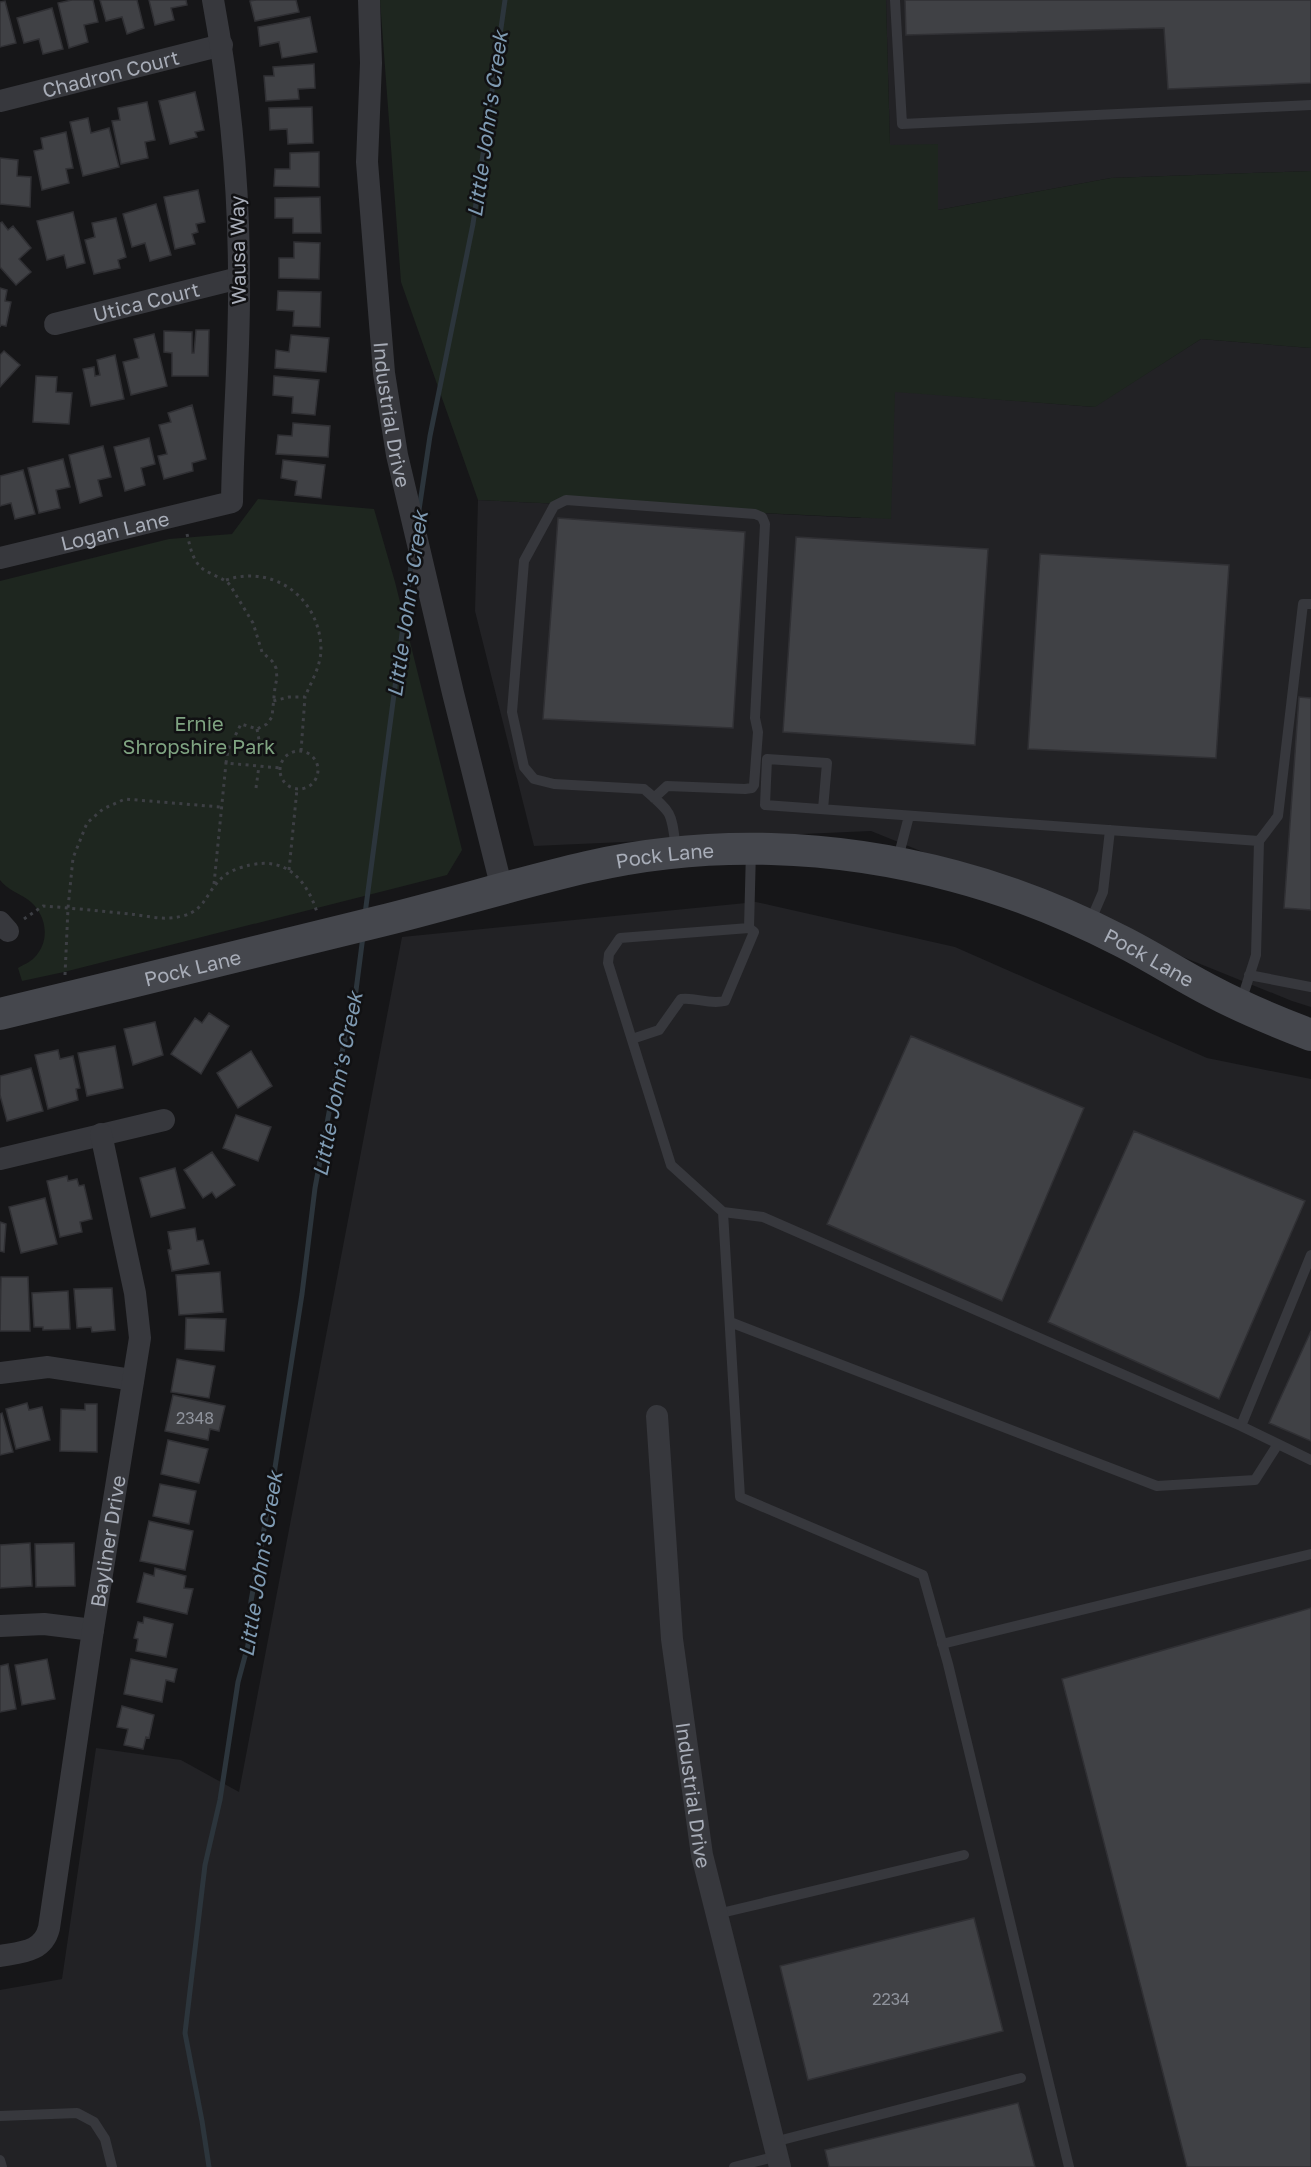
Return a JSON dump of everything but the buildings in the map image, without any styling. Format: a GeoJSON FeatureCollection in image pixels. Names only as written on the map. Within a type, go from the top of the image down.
{"type":"FeatureCollection","features":[{"type":"Feature","properties":{"kind":"street","name":"Wausa Way"},"geometry":{"type":"LineString","coordinates":[[213,0],[222,45],[234,156],[239,278],[232,443],[232,502]]}},
{"type":"Feature","properties":{"kind":"street","name":"Industrial Drive"},"geometry":{"type":"LineString","coordinates":[[369,0],[371,63],[367,162],[384,373],[397,455],[502,889]]}},
{"type":"Feature","properties":{"kind":"street","name":"Chadron Court"},"geometry":{"type":"LineString","coordinates":[[0,101],[222,45]]}},
{"type":"Feature","properties":{"kind":"street","name":"Utica Court"},"geometry":{"type":"LineString","coordinates":[[55,324],[239,278]]}},
{"type":"Feature","properties":{"kind":"street","name":"Logan Lane"},"geometry":{"type":"LineString","coordinates":[[0,558],[232,502]]}},
{"type":"Feature","properties":{"kind":"street","name":"Pock Lane"},"geometry":{"type":"LineString","coordinates":[[0,1014],[395,918],[589,867],[676,852],[751,849],[798,850],[897,862],[956,876],[1007,892],[1118,939],[1240,1005],[1311,1035]]}},
{"type":"Feature","properties":{"kind":"street"},"geometry":{"type":"LineString","coordinates":[[0,1159],[164,1119]]}},
{"type":"Feature","properties":{"kind":"street","name":"Bayliner Drive"},"geometry":{"type":"LineString","coordinates":[[0,1956],[27,1951],[38,1946],[46,1938],[49,1928],[93,1630],[141,1338],[139,1316],[101,1134]]}},
{"type":"Feature","properties":{"kind":"street"},"geometry":{"type":"LineString","coordinates":[[0,1373],[48,1367],[133,1380]]}},
{"type":"Feature","properties":{"kind":"street","name":"Industrial Drive"},"geometry":{"type":"LineString","coordinates":[[657,1416],[672,1639],[702,1855],[777,2155]]}},
{"type":"Feature","properties":{"kind":"street"},"geometry":{"type":"LineString","coordinates":[[0,1626],[44,1624],[93,1630]]}},
{"type":"Feature","properties":{"kind":"lane"},"geometry":{"type":"LineString","coordinates":[[895,0],[902,124],[1311,105]]}},
{"type":"Feature","properties":{"kind":"lane"},"geometry":{"type":"LineString","coordinates":[[654,798],[667,786],[745,789],[752,788],[754,785],[758,732],[755,718],[765,524],[762,517],[755,514],[566,500],[554,506],[524,561],[512,712],[524,767],[534,779],[554,784],[644,789],[654,798],[668,809],[672,819],[676,852]]}},
{"type":"Feature","properties":{"kind":"lane"},"geometry":{"type":"LineString","coordinates":[[1240,1005],[1256,955],[1259,841],[1278,816],[1303,604],[1311,604]]}},
{"type":"Feature","properties":{"kind":"lane"},"geometry":{"type":"LineString","coordinates":[[823,809],[827,763],[767,759],[765,805],[1259,841]]}},
{"type":"Feature","properties":{"kind":"lane"},"geometry":{"type":"LineString","coordinates":[[897,862],[909,816]]}},
{"type":"Feature","properties":{"kind":"lane"},"geometry":{"type":"LineString","coordinates":[[1088,925],[1103,892],[1110,830]]}},
{"type":"Feature","properties":{"kind":"lane"},"geometry":{"type":"LineString","coordinates":[[749,928],[751,849]]}},
{"type":"Feature","properties":{"kind":"lane"},"geometry":{"type":"LineString","coordinates":[[632,1039],[659,1030],[681,999],[692,998],[712,1004],[725,1001],[753,937],[754,932],[749,928],[620,938],[609,954],[608,963],[671,1166],[723,1212],[763,1217],[1241,1426],[1311,1460]]}},
{"type":"Feature","properties":{"kind":"lane"},"geometry":{"type":"LineString","coordinates":[[1249,975],[1311,987]]}},
{"type":"Feature","properties":{"kind":"lane"},"geometry":{"type":"LineString","coordinates":[[723,1212],[740,1497],[923,1575],[942,1644],[1069,2167]]}},
{"type":"Feature","properties":{"kind":"lane"},"geometry":{"type":"LineString","coordinates":[[1241,1426],[1311,1255]]}},
{"type":"Feature","properties":{"kind":"lane"},"geometry":{"type":"LineString","coordinates":[[730,1322],[1157,1486],[1255,1480],[1278,1444]]}},
{"type":"Feature","properties":{"kind":"lane"},"geometry":{"type":"LineString","coordinates":[[942,1644],[1311,1554]]}},
{"type":"Feature","properties":{"kind":"lane"},"geometry":{"type":"LineString","coordinates":[[717,1914],[964,1855]]}},
{"type":"Feature","properties":{"kind":"lane"},"geometry":{"type":"LineString","coordinates":[[734,2167],[1021,2078]]}},
{"type":"Feature","properties":{"kind":"lane"},"geometry":{"type":"LineString","coordinates":[[0,2116],[77,2113],[94,2122],[105,2139],[112,2167]]}},
{"type":"Feature","properties":{"kind":"lane"},"geometry":{"type":"LineString","coordinates":[[0,2160],[2,2167]]}},
{"type":"Feature","properties":{"kind":"path"},"geometry":{"type":"LineString","coordinates":[[183,515],[193,558],[203,570],[226,580],[253,623],[262,652],[272,661],[278,678],[272,717],[267,724],[257,729],[241,724],[228,750],[214,886]]}},
{"type":"Feature","properties":{"kind":"path"},"geometry":{"type":"LineString","coordinates":[[226,580],[239,576],[257,576],[284,584],[310,608],[319,630],[321,651],[317,668],[305,697],[301,751]]}},
{"type":"Feature","properties":{"kind":"path"},"geometry":{"type":"LineString","coordinates":[[273,701],[289,697],[305,697]]}},
{"type":"Feature","properties":{"kind":"path"},"geometry":{"type":"LineString","coordinates":[[257,729],[259,740]]}},
{"type":"Feature","properties":{"kind":"path"},"geometry":{"type":"LineString","coordinates":[[301,751],[310,754],[316,762],[318,772],[315,781],[307,788],[297,789],[288,786],[281,778],[280,768],[284,759],[291,753],[301,751]]}},
{"type":"Feature","properties":{"kind":"path"},"geometry":{"type":"LineString","coordinates":[[226,763],[280,768]]}},
{"type":"Feature","properties":{"kind":"path"},"geometry":{"type":"LineString","coordinates":[[256,788],[259,766]]}},
{"type":"Feature","properties":{"kind":"path"},"geometry":{"type":"LineString","coordinates":[[289,870],[297,789]]}},
{"type":"Feature","properties":{"kind":"path"},"geometry":{"type":"LineString","coordinates":[[70,997],[64,972],[68,908],[76,848],[87,823],[103,809],[125,799],[221,807]]}},
{"type":"Feature","properties":{"kind":"path"},"geometry":{"type":"LineString","coordinates":[[4,926],[43,906],[170,918],[194,913],[207,900],[214,886],[226,874],[241,867],[266,862],[289,870],[307,887],[329,934]]}},
{"type":"Feature","properties":{"kind":"shaded area"},"geometry":{"type":"Polygon","coordinates":[[[886,0],[1311,0],[1311,171],[1111,178],[938,210],[890,145],[886,0]]]}},
{"type":"Feature","properties":{"kind":"shaded area"},"geometry":{"type":"Polygon","coordinates":[[[1201,339],[1311,348],[1311,1007],[871,831],[534,846],[475,611],[478,500],[861,518],[894,391],[1094,407],[1201,339]]]}},
{"type":"Feature","properties":{"kind":"shaded area"},"geometry":{"type":"Polygon","coordinates":[[[756,902],[955,947],[1207,1058],[1311,1079],[1311,2167],[0,2167],[0,1990],[62,1979],[96,1748],[181,1760],[239,1792],[402,937],[756,902]]]}},
{"type":"Feature","properties":{"kind":"green space"},"geometry":{"type":"Polygon","coordinates":[[[380,0],[886,0],[890,145],[938,144],[938,210],[1111,178],[1311,171],[1311,348],[1201,339],[1095,407],[895,392],[891,519],[478,500],[401,282],[380,0]]]}},
{"type":"Feature","properties":{"kind":"green space","name":"Ernie Shropshire Park"},"geometry":{"type":"Polygon","coordinates":[[[258,499],[374,509],[395,582],[462,850],[447,875],[22,981],[18,968],[40,951],[45,935],[39,911],[27,899],[0,880],[0,581],[169,539],[232,534],[258,499]]]}},
{"type":"Feature","properties":{"kind":"waterway","name":"Little John's Creek"},"geometry":{"type":"LineString","coordinates":[[419,510],[430,436],[473,224],[505,0]]}},
{"type":"Feature","properties":{"kind":"waterway","name":"Little John's Creek"},"geometry":{"type":"LineString","coordinates":[[365,914],[412,558]]}},
{"type":"Feature","properties":{"kind":"waterway","name":"Little John's Creek"},"geometry":{"type":"LineString","coordinates":[[209,2167],[185,2033],[205,1865],[220,1800],[238,1682],[248,1645],[251,1601],[274,1474],[302,1294],[315,1188],[336,1075],[354,1006],[363,936]]}}]}
